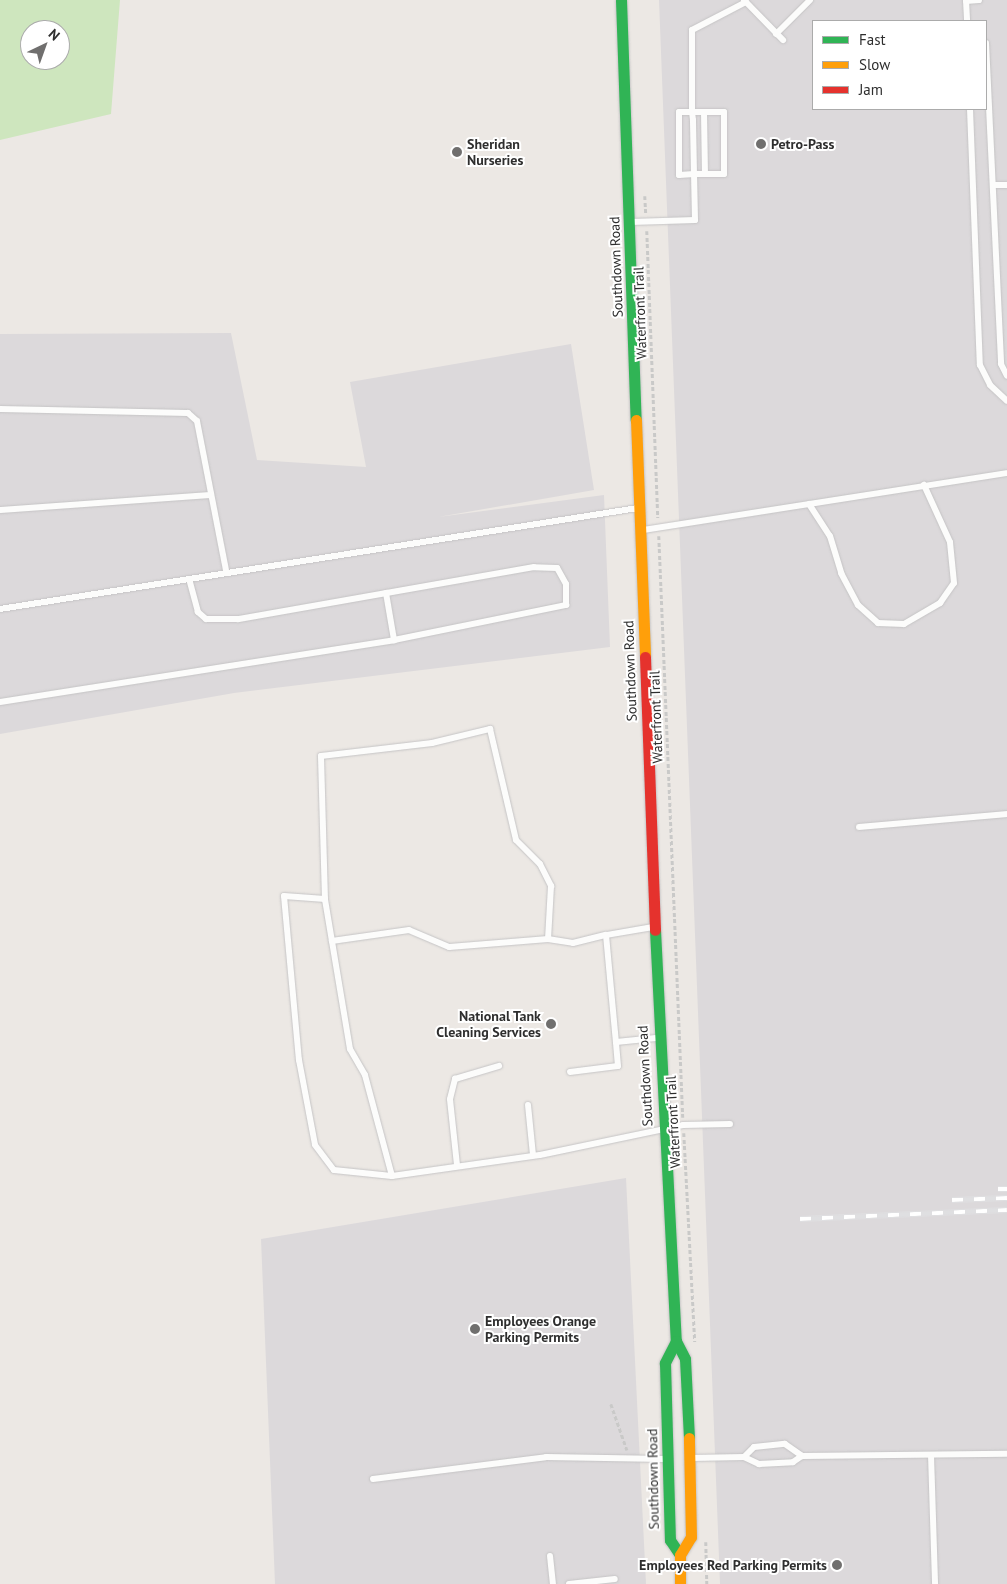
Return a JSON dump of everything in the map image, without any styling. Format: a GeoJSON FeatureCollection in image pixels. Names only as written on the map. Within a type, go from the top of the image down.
{"type":"FeatureCollection","features":[{"type":"Feature","properties":{"kind":"main road","name":"Southdown Road"},"geometry":{"type":"LineString","coordinates":[[621,0],[662,1131],[676,1341],[685,1359],[690,1458],[691,1537],[680,1556],[680,1584]]}},
{"type":"Feature","properties":{"kind":"main road","name":"Southdown Road"},"geometry":{"type":"LineString","coordinates":[[676,1341],[665,1363],[670,1540],[680,1556]]}},
{"type":"Feature","properties":{"kind":"main road"},"geometry":{"type":"LineString","coordinates":[[669,1459],[690,1458]]}},
{"type":"Feature","properties":{"kind":"lane"},"geometry":{"type":"LineString","coordinates":[[776,34],[810,0]]}},
{"type":"Feature","properties":{"kind":"lane"},"geometry":{"type":"LineString","coordinates":[[966,20],[966,0],[979,0]]}},
{"type":"Feature","properties":{"kind":"lane"},"geometry":{"type":"LineString","coordinates":[[630,222],[695,220],[692,30],[745,1],[783,40]]}},
{"type":"Feature","properties":{"kind":"lane"},"geometry":{"type":"LineString","coordinates":[[987,59],[995,185],[1001,364],[1007,376]]}},
{"type":"Feature","properties":{"kind":"lane"},"geometry":{"type":"LineString","coordinates":[[970,110],[980,365],[990,385],[1007,401]]}},
{"type":"Feature","properties":{"kind":"lane"},"geometry":{"type":"LineString","coordinates":[[680,112],[692,112],[724,112],[724,174],[679,175],[680,112]]}},
{"type":"Feature","properties":{"kind":"lane"},"geometry":{"type":"LineString","coordinates":[[704,112],[705,174]]}},
{"type":"Feature","properties":{"kind":"lane"},"geometry":{"type":"LineString","coordinates":[[995,185],[1007,185]]}},
{"type":"Feature","properties":{"kind":"lane"},"geometry":{"type":"LineString","coordinates":[[0,409],[188,413],[196,421],[226,570]]}},
{"type":"Feature","properties":{"kind":"lane"},"geometry":{"type":"LineString","coordinates":[[640,530],[1007,473]]}},
{"type":"Feature","properties":{"kind":"lane"},"geometry":{"type":"LineString","coordinates":[[809,504],[830,536],[841,573],[858,605],[878,623],[904,624],[940,603],[954,583],[950,542],[924,485]]}},
{"type":"Feature","properties":{"kind":"lane"},"geometry":{"type":"LineString","coordinates":[[0,510],[210,495]]}},
{"type":"Feature","properties":{"kind":"lane"},"geometry":{"type":"LineString","coordinates":[[0,609],[189,579],[226,570],[303,564],[441,536],[639,508]]}},
{"type":"Feature","properties":{"kind":"lane"},"geometry":{"type":"LineString","coordinates":[[0,702],[394,640],[566,605],[566,584],[557,568],[534,567],[238,619],[206,619],[198,612],[189,579]]}},
{"type":"Feature","properties":{"kind":"lane"},"geometry":{"type":"LineString","coordinates":[[386,593],[394,640]]}},
{"type":"Feature","properties":{"kind":"lane"},"geometry":{"type":"LineString","coordinates":[[392,1176],[365,1075],[350,1049],[325,900],[321,756],[432,743],[490,729],[516,840],[540,864],[551,886],[548,939]]}},
{"type":"Feature","properties":{"kind":"lane"},"geometry":{"type":"LineString","coordinates":[[860,827],[1007,814]]}},
{"type":"Feature","properties":{"kind":"lane"},"geometry":{"type":"LineString","coordinates":[[325,900],[284,896],[299,1060],[315,1145],[334,1170],[392,1176],[457,1165],[533,1156],[662,1131],[683,1125],[730,1124]]}},
{"type":"Feature","properties":{"kind":"lane"},"geometry":{"type":"LineString","coordinates":[[332,941],[409,930],[448,947],[548,939],[573,943],[654,927]]}},
{"type":"Feature","properties":{"kind":"lane"},"geometry":{"type":"LineString","coordinates":[[570,1072],[618,1066],[606,935]]}},
{"type":"Feature","properties":{"kind":"lane"},"geometry":{"type":"LineString","coordinates":[[616,1042],[658,1037]]}},
{"type":"Feature","properties":{"kind":"lane"},"geometry":{"type":"LineString","coordinates":[[457,1165],[450,1099],[455,1079],[499,1066]]}},
{"type":"Feature","properties":{"kind":"lane"},"geometry":{"type":"LineString","coordinates":[[528,1105],[533,1156]]}},
{"type":"Feature","properties":{"kind":"lane"},"geometry":{"type":"LineString","coordinates":[[744,1457],[754,1447],[785,1444],[802,1456]]}},
{"type":"Feature","properties":{"kind":"lane"},"geometry":{"type":"LineString","coordinates":[[690,1458],[744,1457],[759,1464],[793,1462],[802,1456],[1007,1454]]}},
{"type":"Feature","properties":{"kind":"lane"},"geometry":{"type":"LineString","coordinates":[[931,1455],[935,1584]]}},
{"type":"Feature","properties":{"kind":"lane"},"geometry":{"type":"LineString","coordinates":[[373,1479],[546,1456],[630,1456],[669,1459]]}},
{"type":"Feature","properties":{"kind":"lane"},"geometry":{"type":"LineString","coordinates":[[550,1556],[553,1584]]}},
{"type":"Feature","properties":{"kind":"lane"},"geometry":{"type":"LineString","coordinates":[[568,1584],[615,1579]]}},
{"type":"Feature","properties":{"kind":"path","name":"Waterfront Trail"},"geometry":{"type":"LineString","coordinates":[[645,192],[683,1125],[696,1348]]}},
{"type":"Feature","properties":{"kind":"path"},"geometry":{"type":"LineString","coordinates":[[612,1404],[630,1456]]}},
{"type":"Feature","properties":{"kind":"shaded area"},"geometry":{"type":"Polygon","coordinates":[[[659,0],[1007,0],[1007,1584],[720,1584],[659,0]]]}},
{"type":"Feature","properties":{"kind":"shaded area"},"geometry":{"type":"Polygon","coordinates":[[[231,333],[257,460],[366,467],[350,382],[571,344],[594,490],[438,517],[604,495],[610,647],[234,693],[0,734],[0,334],[231,333]]]}},
{"type":"Feature","properties":{"kind":"shaded area"},"geometry":{"type":"Polygon","coordinates":[[[626,1178],[646,1584],[275,1584],[261,1239],[626,1178]]]}},
{"type":"Feature","properties":{"kind":"green space"},"geometry":{"type":"Polygon","coordinates":[[[0,0],[120,0],[111,114],[0,140],[0,0]]]}},
{"type":"Feature","properties":{"kind":"railway"},"geometry":{"type":"LineString","coordinates":[[998,1189],[1007,1189]]}},
{"type":"Feature","properties":{"kind":"railway"},"geometry":{"type":"LineString","coordinates":[[952,1200],[1007,1198]]}},
{"type":"Feature","properties":{"kind":"railway"},"geometry":{"type":"LineString","coordinates":[[800,1219],[1007,1210]]}},
{"type":"Feature","properties":{"kind":"traffic: fast"},"geometry":{"type":"LineString","coordinates":[[621,0],[636,420]]}},
{"type":"Feature","properties":{"kind":"traffic: fast"},"geometry":{"type":"LineString","coordinates":[[655,930],[676,1341],[685,1359],[689,1438]]}},
{"type":"Feature","properties":{"kind":"traffic: fast"},"geometry":{"type":"LineString","coordinates":[[676,1341],[665,1363],[670,1540],[680,1555]]}},
{"type":"Feature","properties":{"kind":"traffic: slow"},"geometry":{"type":"LineString","coordinates":[[636,420],[645,657]]}},
{"type":"Feature","properties":{"kind":"traffic: slow"},"geometry":{"type":"LineString","coordinates":[[680,1584],[680,1555],[691,1537],[689,1438]]}},
{"type":"Feature","properties":{"kind":"traffic: jam"},"geometry":{"type":"LineString","coordinates":[[645,657],[655,930]]}},
{"type":"Feature","properties":{"kind":"place","name":"Petro-Pass"},"geometry":{"type":"Point","coordinates":[761,144]}},
{"type":"Feature","properties":{"kind":"place","name":"Sheridan Nurseries"},"geometry":{"type":"Point","coordinates":[457,152]}},
{"type":"Feature","properties":{"kind":"place","name":"National Tank Cleaning Services"},"geometry":{"type":"Point","coordinates":[551,1024]}},
{"type":"Feature","properties":{"kind":"place","name":"Employees Orange Parking Permits"},"geometry":{"type":"Point","coordinates":[475,1329]}},
{"type":"Feature","properties":{"kind":"place","name":"Employees Red Parking Permits"},"geometry":{"type":"Point","coordinates":[837,1565]}}]}
